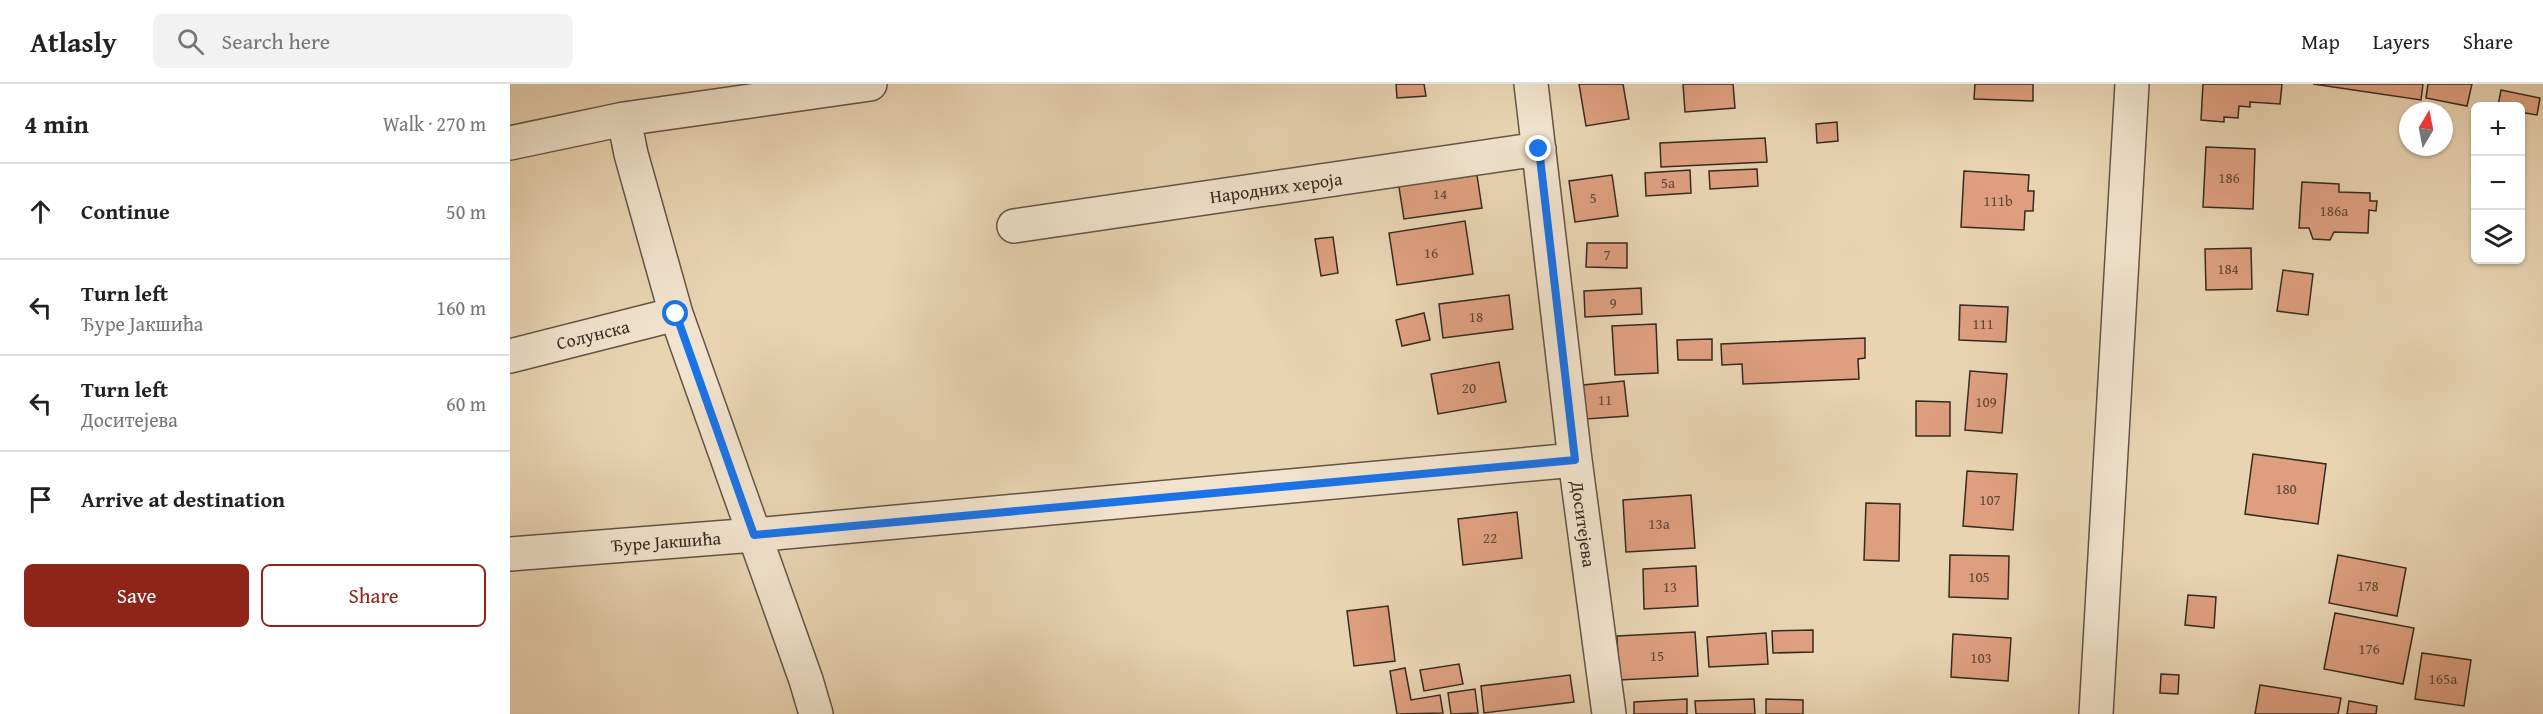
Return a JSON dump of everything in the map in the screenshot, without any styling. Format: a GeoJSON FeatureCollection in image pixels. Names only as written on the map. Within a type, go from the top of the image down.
{"type":"FeatureCollection","features":[{"type":"Feature","properties":{"kind":"street"},"geometry":{"type":"LineString","coordinates":[[510,143],[624,119],[870,84]]}},
{"type":"Feature","properties":{"kind":"street","name":"Доситејева"},"geometry":{"type":"LineString","coordinates":[[1530,84],[1575,460],[1609,714]]}},
{"type":"Feature","properties":{"kind":"street"},"geometry":{"type":"LineString","coordinates":[[2096,714],[2132,84]]}},
{"type":"Feature","properties":{"kind":"street"},"geometry":{"type":"LineString","coordinates":[[624,119],[631,154],[676,314],[816,714]]}},
{"type":"Feature","properties":{"kind":"street","name":"Народних хероја"},"geometry":{"type":"LineString","coordinates":[[1014,226],[1539,149]]}},
{"type":"Feature","properties":{"kind":"street","name":"Солунска"},"geometry":{"type":"LineString","coordinates":[[510,356],[676,314]]}},
{"type":"Feature","properties":{"kind":"street","name":"Ђуре Јакшића"},"geometry":{"type":"LineString","coordinates":[[510,554],[754,535],[1575,460]]}},
{"type":"Feature","properties":{"kind":"building"},"geometry":{"type":"Polygon","coordinates":[[[1396,84],[1424,84],[1426,96],[1397,98],[1396,84]]]}},
{"type":"Feature","properties":{"kind":"building"},"geometry":{"type":"Polygon","coordinates":[[[1579,84],[1623,84],[1629,119],[1586,126],[1579,84]]]}},
{"type":"Feature","properties":{"kind":"building"},"geometry":{"type":"Polygon","coordinates":[[[1683,84],[1733,84],[1735,108],[1685,112],[1683,84]]]}},
{"type":"Feature","properties":{"kind":"building"},"geometry":{"type":"Polygon","coordinates":[[[1975,84],[2033,84],[2033,101],[1974,99],[1975,84]]]}},
{"type":"Feature","properties":{"kind":"building"},"geometry":{"type":"Polygon","coordinates":[[[2203,84],[2282,84],[2280,104],[2250,102],[2250,107],[2239,106],[2238,118],[2224,117],[2224,122],[2201,120],[2203,84]]]}},
{"type":"Feature","properties":{"kind":"building"},"geometry":{"type":"Polygon","coordinates":[[[2313,84],[2423,84],[2421,100],[2313,84]]]}},
{"type":"Feature","properties":{"kind":"building"},"geometry":{"type":"Polygon","coordinates":[[[2428,84],[2472,84],[2467,106],[2426,98],[2428,84]]]}},
{"type":"Feature","properties":{"kind":"building"},"geometry":{"type":"Polygon","coordinates":[[[2501,90],[2540,98],[2537,115],[2525,113],[2525,102],[2499,102],[2501,90]]]}},
{"type":"Feature","properties":{"kind":"building"},"geometry":{"type":"Polygon","coordinates":[[[1837,122],[1838,141],[1817,143],[1816,124],[1837,122]]]}},
{"type":"Feature","properties":{"kind":"building"},"geometry":{"type":"Polygon","coordinates":[[[1765,138],[1767,162],[1661,167],[1660,143],[1765,138]]]}},
{"type":"Feature","properties":{"kind":"building"},"geometry":{"type":"Polygon","coordinates":[[[2206,147],[2255,149],[2253,209],[2203,207],[2206,147]]]}},
{"type":"Feature","properties":{"kind":"building"},"geometry":{"type":"Polygon","coordinates":[[[1476,169],[1482,208],[1404,219],[1398,181],[1476,169]]]}},
{"type":"Feature","properties":{"kind":"building"},"geometry":{"type":"Polygon","coordinates":[[[1757,169],[1758,186],[1710,189],[1709,171],[1757,169]]]}},
{"type":"Feature","properties":{"kind":"building"},"geometry":{"type":"Polygon","coordinates":[[[1690,170],[1691,193],[1646,196],[1645,173],[1690,170]]]}},
{"type":"Feature","properties":{"kind":"building"},"geometry":{"type":"Polygon","coordinates":[[[1964,171],[2029,175],[2028,191],[2034,191],[2033,211],[2025,211],[2024,230],[1961,227],[1964,171]]]}},
{"type":"Feature","properties":{"kind":"building"},"geometry":{"type":"Polygon","coordinates":[[[1612,175],[1618,216],[1575,222],[1569,181],[1612,175]]]}},
{"type":"Feature","properties":{"kind":"building"},"geometry":{"type":"Polygon","coordinates":[[[2302,182],[2339,184],[2339,192],[2370,193],[2370,201],[2377,201],[2376,211],[2369,210],[2368,233],[2334,232],[2330,240],[2313,239],[2309,228],[2299,228],[2302,182]]]}},
{"type":"Feature","properties":{"kind":"building"},"geometry":{"type":"Polygon","coordinates":[[[1465,221],[1473,274],[1397,285],[1389,233],[1465,221]]]}},
{"type":"Feature","properties":{"kind":"building"},"geometry":{"type":"Polygon","coordinates":[[[1333,237],[1338,273],[1321,276],[1315,239],[1333,237]]]}},
{"type":"Feature","properties":{"kind":"building"},"geometry":{"type":"Polygon","coordinates":[[[1587,243],[1627,243],[1627,268],[1586,267],[1587,243]]]}},
{"type":"Feature","properties":{"kind":"building"},"geometry":{"type":"Polygon","coordinates":[[[2251,248],[2252,289],[2206,290],[2205,249],[2251,248]]]}},
{"type":"Feature","properties":{"kind":"building"},"geometry":{"type":"Polygon","coordinates":[[[2283,270],[2313,274],[2308,315],[2277,311],[2283,270]]]}},
{"type":"Feature","properties":{"kind":"building"},"geometry":{"type":"Polygon","coordinates":[[[1641,288],[1642,314],[1585,317],[1584,291],[1641,288]]]}},
{"type":"Feature","properties":{"kind":"building"},"geometry":{"type":"Polygon","coordinates":[[[1509,295],[1513,329],[1443,338],[1439,304],[1509,295]]]}},
{"type":"Feature","properties":{"kind":"building"},"geometry":{"type":"Polygon","coordinates":[[[1960,305],[2008,307],[2006,342],[1959,340],[1960,305]]]}},
{"type":"Feature","properties":{"kind":"building"},"geometry":{"type":"Polygon","coordinates":[[[1424,313],[1430,340],[1402,346],[1396,320],[1424,313]]]}},
{"type":"Feature","properties":{"kind":"building"},"geometry":{"type":"Polygon","coordinates":[[[1656,324],[1658,373],[1615,375],[1612,326],[1656,324]]]}},
{"type":"Feature","properties":{"kind":"building"},"geometry":{"type":"Polygon","coordinates":[[[1865,338],[1865,358],[1858,359],[1859,379],[1743,384],[1742,364],[1722,365],[1721,344],[1865,338]]]}},
{"type":"Feature","properties":{"kind":"building"},"geometry":{"type":"Polygon","coordinates":[[[1712,339],[1712,360],[1678,360],[1677,340],[1712,339]]]}},
{"type":"Feature","properties":{"kind":"building"},"geometry":{"type":"Polygon","coordinates":[[[1499,362],[1506,402],[1438,414],[1431,374],[1499,362]]]}},
{"type":"Feature","properties":{"kind":"building"},"geometry":{"type":"Polygon","coordinates":[[[1970,371],[2007,374],[2002,433],[1965,430],[1970,371]]]}},
{"type":"Feature","properties":{"kind":"building"},"geometry":{"type":"Polygon","coordinates":[[[1624,381],[1628,416],[1586,419],[1583,385],[1624,381]]]}},
{"type":"Feature","properties":{"kind":"building"},"geometry":{"type":"Polygon","coordinates":[[[1916,401],[1950,402],[1950,436],[1916,436],[1916,401]]]}},
{"type":"Feature","properties":{"kind":"building"},"geometry":{"type":"Polygon","coordinates":[[[2253,454],[2326,464],[2318,524],[2245,514],[2253,454]]]}},
{"type":"Feature","properties":{"kind":"building"},"geometry":{"type":"Polygon","coordinates":[[[1967,471],[2017,474],[2013,530],[1963,526],[1967,471]]]}},
{"type":"Feature","properties":{"kind":"building"},"geometry":{"type":"Polygon","coordinates":[[[1691,495],[1695,548],[1626,552],[1623,500],[1691,495]]]}},
{"type":"Feature","properties":{"kind":"building"},"geometry":{"type":"Polygon","coordinates":[[[1866,503],[1900,504],[1899,561],[1864,560],[1866,503]]]}},
{"type":"Feature","properties":{"kind":"building"},"geometry":{"type":"Polygon","coordinates":[[[1517,512],[1522,558],[1463,565],[1458,519],[1517,512]]]}},
{"type":"Feature","properties":{"kind":"building"},"geometry":{"type":"Polygon","coordinates":[[[1950,555],[2009,556],[2008,599],[1949,597],[1950,555]]]}},
{"type":"Feature","properties":{"kind":"building"},"geometry":{"type":"Polygon","coordinates":[[[2338,555],[2406,568],[2397,616],[2329,603],[2338,555]]]}},
{"type":"Feature","properties":{"kind":"building"},"geometry":{"type":"Polygon","coordinates":[[[1696,566],[1698,606],[1644,609],[1643,569],[1696,566]]]}},
{"type":"Feature","properties":{"kind":"building"},"geometry":{"type":"Polygon","coordinates":[[[2188,595],[2216,597],[2214,628],[2185,625],[2188,595]]]}},
{"type":"Feature","properties":{"kind":"building"},"geometry":{"type":"Polygon","coordinates":[[[1388,606],[1395,661],[1354,666],[1347,611],[1388,606]]]}},
{"type":"Feature","properties":{"kind":"building"},"geometry":{"type":"Polygon","coordinates":[[[2335,613],[2414,628],[2403,684],[2324,669],[2335,613]]]}},
{"type":"Feature","properties":{"kind":"building"},"geometry":{"type":"Polygon","coordinates":[[[1813,630],[1813,652],[1773,653],[1772,631],[1813,630]]]}},
{"type":"Feature","properties":{"kind":"building"},"geometry":{"type":"Polygon","coordinates":[[[1695,632],[1698,676],[1619,680],[1617,636],[1695,632]]]}},
{"type":"Feature","properties":{"kind":"building"},"geometry":{"type":"Polygon","coordinates":[[[1766,633],[1768,664],[1709,667],[1707,637],[1766,633]]]}},
{"type":"Feature","properties":{"kind":"building"},"geometry":{"type":"Polygon","coordinates":[[[1953,634],[2011,638],[2008,681],[1951,677],[1953,634]]]}},
{"type":"Feature","properties":{"kind":"building"},"geometry":{"type":"Polygon","coordinates":[[[2422,653],[2471,660],[2464,706],[2415,699],[2422,653]]]}},
{"type":"Feature","properties":{"kind":"building"},"geometry":{"type":"Polygon","coordinates":[[[1459,664],[1463,684],[1424,691],[1420,670],[1459,664]]]}},
{"type":"Feature","properties":{"kind":"building"},"geometry":{"type":"Polygon","coordinates":[[[1405,668],[1411,700],[1440,695],[1443,713],[1397,714],[1390,671],[1405,668]]]}},
{"type":"Feature","properties":{"kind":"building"},"geometry":{"type":"Polygon","coordinates":[[[2161,674],[2179,675],[2178,694],[2160,693],[2161,674]]]}},
{"type":"Feature","properties":{"kind":"building"},"geometry":{"type":"Polygon","coordinates":[[[1570,675],[1574,702],[1484,713],[1481,686],[1570,675]]]}},
{"type":"Feature","properties":{"kind":"building"},"geometry":{"type":"Polygon","coordinates":[[[2260,685],[2341,698],[2338,714],[2255,714],[2260,685]]]}},
{"type":"Feature","properties":{"kind":"building"},"geometry":{"type":"Polygon","coordinates":[[[1475,689],[1478,713],[1451,714],[1448,693],[1475,689]]]}},
{"type":"Feature","properties":{"kind":"building"},"geometry":{"type":"Polygon","coordinates":[[[1687,699],[1687,714],[1634,714],[1634,702],[1687,699]]]}},
{"type":"Feature","properties":{"kind":"building"},"geometry":{"type":"Polygon","coordinates":[[[1754,699],[1755,714],[1696,714],[1695,701],[1754,699]]]}},
{"type":"Feature","properties":{"kind":"building"},"geometry":{"type":"Polygon","coordinates":[[[1766,699],[1803,700],[1803,714],[1766,714],[1766,699]]]}},
{"type":"Feature","properties":{"kind":"building"},"geometry":{"type":"Polygon","coordinates":[[[2349,701],[2377,706],[2376,714],[2347,714],[2349,701]]]}},
{"type":"Feature","properties":{"kind":"route"},"geometry":{"type":"LineString","coordinates":[[676,314],[754,535],[1575,460],[1539,149]]}}]}
